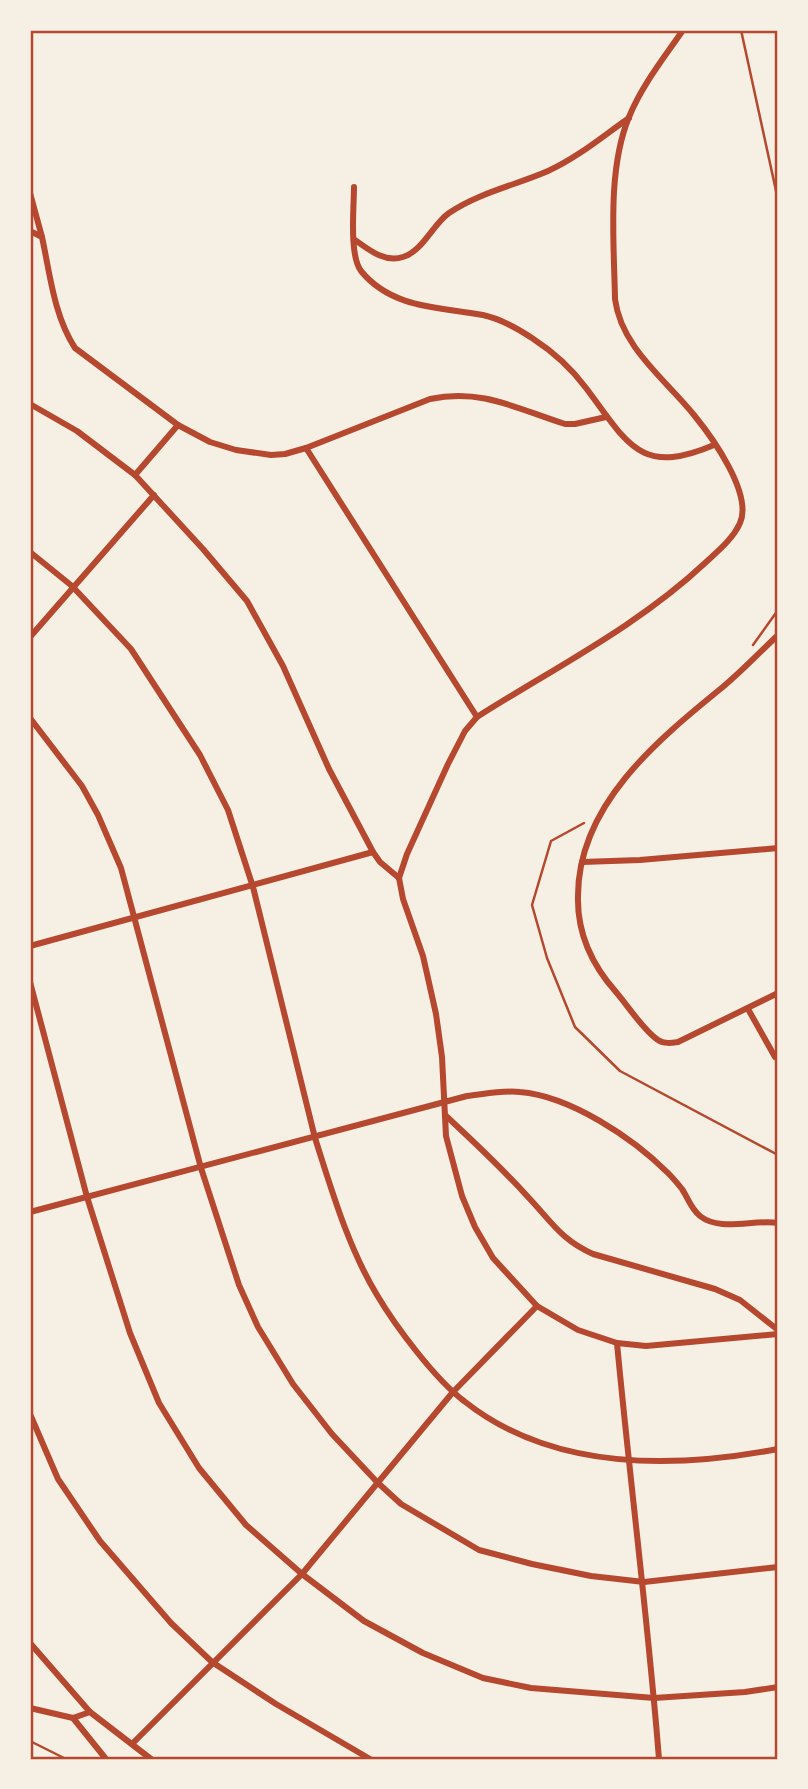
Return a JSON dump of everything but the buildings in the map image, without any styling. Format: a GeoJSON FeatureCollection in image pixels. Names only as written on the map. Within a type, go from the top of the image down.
{"type":"FeatureCollection","features":[{"type":"Feature","properties":{"kind":"street"},"geometry":{"type":"LineString","coordinates":[[683,30],[653,73],[629,118],[614,182],[617,314],[629,341],[696,417],[729,467],[741,494],[741,522],[723,545],[689,578],[612,634],[477,717],[465,731],[448,764],[407,853],[399,878],[403,899],[424,956],[436,1014],[446,1136],[462,1196],[475,1227],[493,1258],[537,1306],[578,1331],[617,1343],[646,1346],[778,1332]]}},
{"type":"Feature","properties":{"kind":"street"},"geometry":{"type":"LineString","coordinates":[[355,240],[384,257],[406,257],[438,221],[450,212],[475,199],[551,169],[629,118]]}},
{"type":"Feature","properties":{"kind":"street"},"geometry":{"type":"LineString","coordinates":[[354,187],[357,263],[360,270],[375,284],[415,305],[485,316],[517,328],[566,366],[586,387],[625,440],[648,455],[671,457],[697,452],[714,445]]}},
{"type":"Feature","properties":{"kind":"street"},"geometry":{"type":"LineString","coordinates":[[30,193],[56,301],[66,334],[75,348],[178,425],[211,442],[258,454],[285,454],[430,399],[445,396],[485,397],[565,424],[606,417]]}},
{"type":"Feature","properties":{"kind":"street"},"geometry":{"type":"LineString","coordinates":[[30,231],[42,237]]}},
{"type":"Feature","properties":{"kind":"street"},"geometry":{"type":"LineString","coordinates":[[30,404],[78,431],[135,475],[247,601],[373,852],[380,862],[399,878]]}},
{"type":"Feature","properties":{"kind":"street"},"geometry":{"type":"LineString","coordinates":[[135,475],[178,425]]}},
{"type":"Feature","properties":{"kind":"street"},"geometry":{"type":"LineString","coordinates":[[306,448],[477,717]]}},
{"type":"Feature","properties":{"kind":"street"},"geometry":{"type":"LineString","coordinates":[[30,637],[154,495]]}},
{"type":"Feature","properties":{"kind":"street"},"geometry":{"type":"LineString","coordinates":[[30,552],[72,586],[131,649],[200,755],[228,810],[253,887],[315,1138],[349,1236],[376,1294],[404,1335],[453,1392],[513,1433],[547,1447],[629,1461],[695,1461],[778,1449]]}},
{"type":"Feature","properties":{"kind":"street"},"geometry":{"type":"LineString","coordinates":[[778,635],[725,685],[672,728],[615,792],[590,835],[578,884],[578,907],[586,946],[608,983],[658,1040],[670,1044],[688,1038],[778,993]]}},
{"type":"Feature","properties":{"kind":"street"},"geometry":{"type":"LineString","coordinates":[[30,718],[82,786],[121,868],[201,1168],[239,1286],[258,1327],[332,1434],[401,1504],[479,1550],[591,1576],[643,1582],[778,1567]]}},
{"type":"Feature","properties":{"kind":"street"},"geometry":{"type":"LineString","coordinates":[[582,862],[640,860],[778,848]]}},
{"type":"Feature","properties":{"kind":"street"},"geometry":{"type":"LineString","coordinates":[[30,946],[373,852]]}},
{"type":"Feature","properties":{"kind":"street"},"geometry":{"type":"LineString","coordinates":[[30,982],[87,1198],[130,1333],[159,1403],[199,1468],[246,1525],[302,1574],[364,1621],[424,1653],[483,1678],[531,1688],[654,1698],[778,1687]]}},
{"type":"Feature","properties":{"kind":"street"},"geometry":{"type":"LineString","coordinates":[[748,1009],[775,1057]]}},
{"type":"Feature","properties":{"kind":"street"},"geometry":{"type":"LineString","coordinates":[[30,1212],[467,1096],[506,1091],[551,1098],[594,1118],[650,1158],[682,1189],[700,1216],[723,1224],[778,1223]]}},
{"type":"Feature","properties":{"kind":"street"},"geometry":{"type":"LineString","coordinates":[[445,1115],[528,1197],[558,1233],[574,1245],[593,1254],[715,1289],[740,1300],[778,1332]]}},
{"type":"Feature","properties":{"kind":"street"},"geometry":{"type":"LineString","coordinates":[[132,1744],[302,1574],[453,1392],[537,1306]]}},
{"type":"Feature","properties":{"kind":"street"},"geometry":{"type":"LineString","coordinates":[[617,1343],[659,1759]]}},
{"type":"Feature","properties":{"kind":"street"},"geometry":{"type":"LineString","coordinates":[[30,1415],[58,1479],[100,1541],[172,1623],[212,1662],[276,1704],[370,1759]]}},
{"type":"Feature","properties":{"kind":"street"},"geometry":{"type":"LineString","coordinates":[[30,1643],[90,1712],[151,1759]]}},
{"type":"Feature","properties":{"kind":"street"},"geometry":{"type":"LineString","coordinates":[[30,1709],[73,1718],[90,1712]]}},
{"type":"Feature","properties":{"kind":"street"},"geometry":{"type":"LineString","coordinates":[[73,1718],[106,1759]]}},
{"type":"Feature","properties":{"kind":"path"},"geometry":{"type":"LineString","coordinates":[[741,30],[778,200]]}},
{"type":"Feature","properties":{"kind":"path"},"geometry":{"type":"LineString","coordinates":[[30,1741],[66,1759]]}}]}
